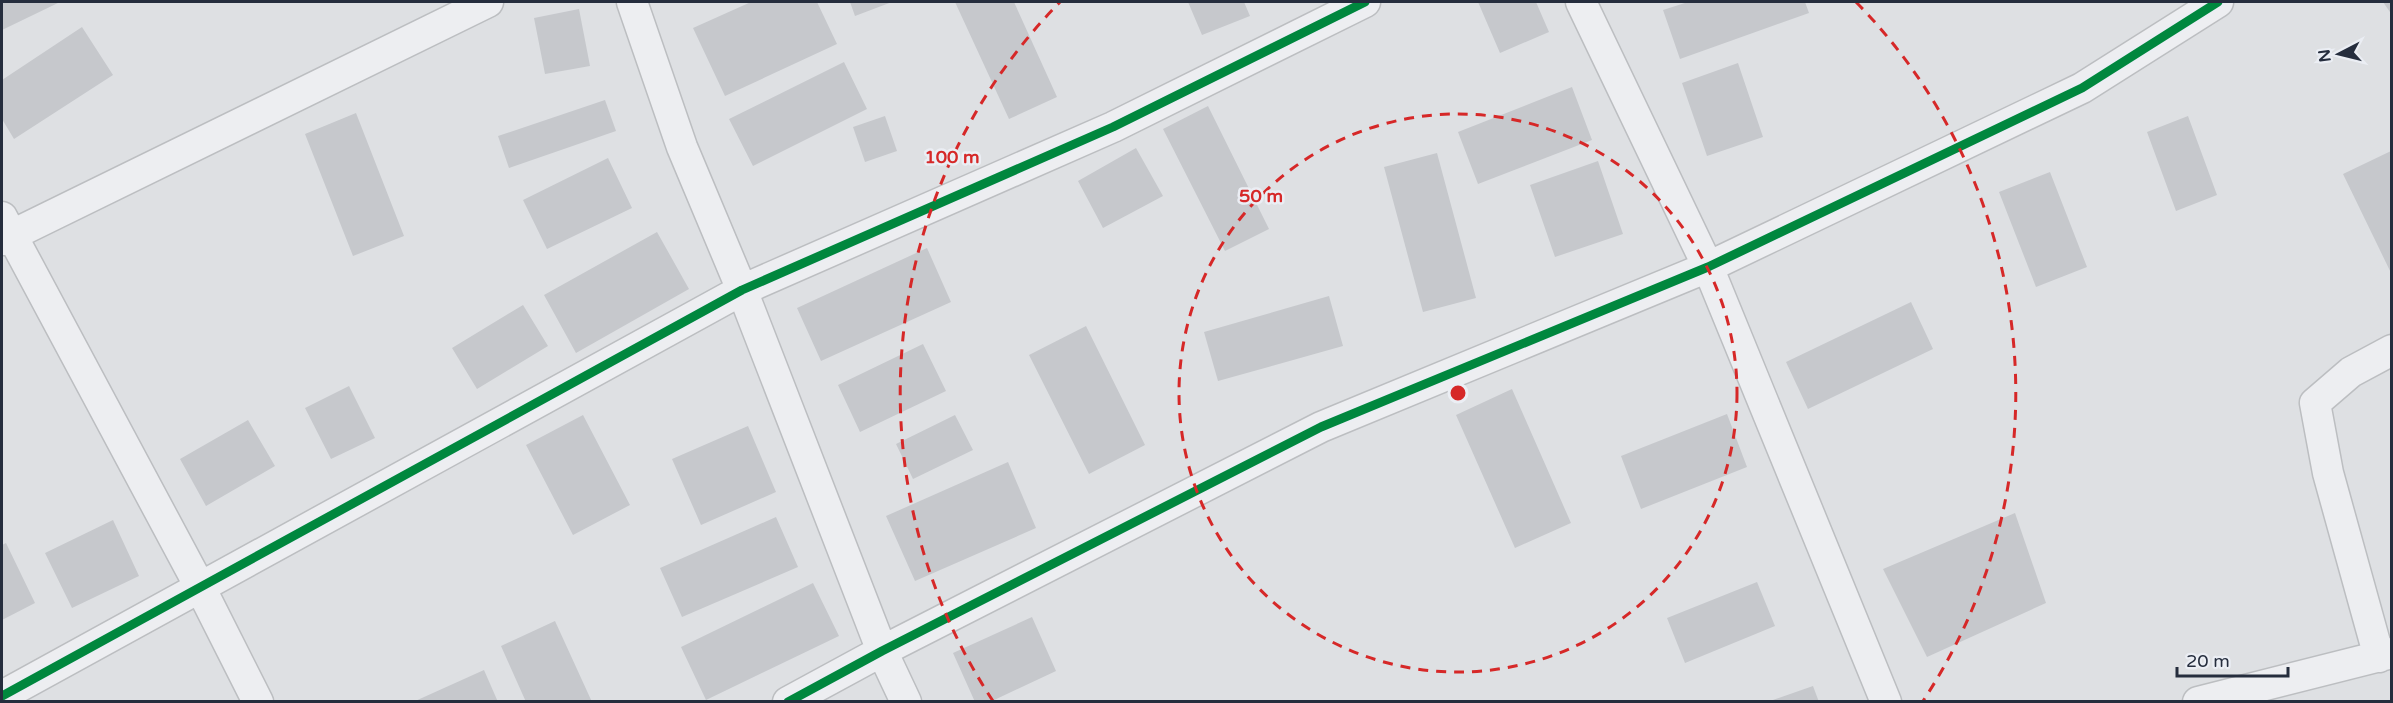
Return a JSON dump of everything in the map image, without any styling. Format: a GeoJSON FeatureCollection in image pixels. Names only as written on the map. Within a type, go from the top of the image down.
{"type":"FeatureCollection","features":[{"type":"Feature","properties":{"kind":"street"},"geometry":{"type":"LineString","coordinates":[[258,702],[200,587],[5,230],[488,2]]}},
{"type":"Feature","properties":{"kind":"street"},"geometry":{"type":"LineString","coordinates":[[632,2],[682,147],[742,290],[882,651],[906,702]]}},
{"type":"Feature","properties":{"kind":"street"},"geometry":{"type":"LineString","coordinates":[[2,696],[742,290],[1113,127],[1365,2]]}},
{"type":"Feature","properties":{"kind":"street"},"geometry":{"type":"LineString","coordinates":[[1581,2],[1708,267],[1886,702]]}},
{"type":"Feature","properties":{"kind":"street"},"geometry":{"type":"LineString","coordinates":[[788,702],[882,651],[1321,427],[1708,267],[2082,88],[2218,2]]}},
{"type":"Feature","properties":{"kind":"street"},"geometry":{"type":"LineString","coordinates":[[2198,702],[2385,655],[2328,473],[2315,403],[2351,372],[2391,350]]}},
{"type":"Feature","properties":{"kind":"building"},"geometry":{"type":"Polygon","coordinates":[[[2,2],[60,2],[2,30],[2,2]]]}},
{"type":"Feature","properties":{"kind":"building"},"geometry":{"type":"Polygon","coordinates":[[[751,2],[817,2],[837,44],[725,96],[693,28],[751,2]]]}},
{"type":"Feature","properties":{"kind":"building"},"geometry":{"type":"Polygon","coordinates":[[[850,2],[892,2],[855,16],[850,2]]]}},
{"type":"Feature","properties":{"kind":"building"},"geometry":{"type":"Polygon","coordinates":[[[955,2],[1014,2],[1057,97],[1009,119],[955,2]]]}},
{"type":"Feature","properties":{"kind":"building"},"geometry":{"type":"Polygon","coordinates":[[[1188,2],[1244,2],[1250,16],[1202,35],[1188,2]]]}},
{"type":"Feature","properties":{"kind":"building"},"geometry":{"type":"Polygon","coordinates":[[[1478,2],[1536,2],[1549,32],[1500,53],[1478,2]]]}},
{"type":"Feature","properties":{"kind":"building"},"geometry":{"type":"Polygon","coordinates":[[[1688,2],[1805,2],[1809,13],[1680,59],[1663,10],[1688,2]]]}},
{"type":"Feature","properties":{"kind":"building"},"geometry":{"type":"Polygon","coordinates":[[[2383,2],[2392,2],[2392,15],[2383,2]]]}},
{"type":"Feature","properties":{"kind":"building"},"geometry":{"type":"Polygon","coordinates":[[[579,9],[590,66],[545,74],[534,18],[579,9]]]}},
{"type":"Feature","properties":{"kind":"building"},"geometry":{"type":"Polygon","coordinates":[[[82,27],[113,75],[14,139],[2,119],[2,80],[82,27]]]}},
{"type":"Feature","properties":{"kind":"building"},"geometry":{"type":"Polygon","coordinates":[[[844,62],[867,109],[753,166],[729,119],[844,62]]]}},
{"type":"Feature","properties":{"kind":"building"},"geometry":{"type":"Polygon","coordinates":[[[1738,63],[1763,137],[1707,156],[1682,83],[1738,63]]]}},
{"type":"Feature","properties":{"kind":"building"},"geometry":{"type":"Polygon","coordinates":[[[1572,87],[1592,140],[1478,184],[1458,132],[1572,87]]]}},
{"type":"Feature","properties":{"kind":"building"},"geometry":{"type":"Polygon","coordinates":[[[605,100],[616,131],[509,168],[498,136],[605,100]]]}},
{"type":"Feature","properties":{"kind":"building"},"geometry":{"type":"Polygon","coordinates":[[[1208,106],[1269,229],[1225,251],[1163,129],[1208,106]]]}},
{"type":"Feature","properties":{"kind":"building"},"geometry":{"type":"Polygon","coordinates":[[[356,113],[404,236],[353,256],[305,134],[356,113]]]}},
{"type":"Feature","properties":{"kind":"building"},"geometry":{"type":"Polygon","coordinates":[[[885,116],[897,151],[865,162],[853,127],[885,116]]]}},
{"type":"Feature","properties":{"kind":"building"},"geometry":{"type":"Polygon","coordinates":[[[2188,116],[2217,195],[2176,211],[2147,132],[2188,116]]]}},
{"type":"Feature","properties":{"kind":"building"},"geometry":{"type":"Polygon","coordinates":[[[1136,148],[1163,196],[1103,228],[1078,181],[1136,148]]]}},
{"type":"Feature","properties":{"kind":"building"},"geometry":{"type":"Polygon","coordinates":[[[2392,152],[2392,275],[2343,174],[2392,152]]]}},
{"type":"Feature","properties":{"kind":"building"},"geometry":{"type":"Polygon","coordinates":[[[1437,153],[1476,298],[1423,312],[1384,167],[1437,153]]]}},
{"type":"Feature","properties":{"kind":"building"},"geometry":{"type":"Polygon","coordinates":[[[608,158],[632,208],[547,249],[523,200],[608,158]]]}},
{"type":"Feature","properties":{"kind":"building"},"geometry":{"type":"Polygon","coordinates":[[[1598,161],[1623,234],[1555,257],[1530,185],[1598,161]]]}},
{"type":"Feature","properties":{"kind":"building"},"geometry":{"type":"Polygon","coordinates":[[[2050,172],[2087,267],[2036,287],[1999,192],[2050,172]]]}},
{"type":"Feature","properties":{"kind":"building"},"geometry":{"type":"Polygon","coordinates":[[[657,232],[689,289],[576,353],[544,295],[657,232]]]}},
{"type":"Feature","properties":{"kind":"building"},"geometry":{"type":"Polygon","coordinates":[[[927,248],[951,302],[821,361],[797,308],[927,248]]]}},
{"type":"Feature","properties":{"kind":"building"},"geometry":{"type":"Polygon","coordinates":[[[1329,296],[1343,346],[1218,381],[1204,332],[1329,296]]]}},
{"type":"Feature","properties":{"kind":"building"},"geometry":{"type":"Polygon","coordinates":[[[1911,302],[1933,349],[1808,409],[1786,362],[1911,302]]]}},
{"type":"Feature","properties":{"kind":"building"},"geometry":{"type":"Polygon","coordinates":[[[523,305],[548,346],[477,389],[452,348],[523,305]]]}},
{"type":"Feature","properties":{"kind":"building"},"geometry":{"type":"Polygon","coordinates":[[[1086,326],[1145,445],[1089,474],[1029,355],[1086,326]]]}},
{"type":"Feature","properties":{"kind":"building"},"geometry":{"type":"Polygon","coordinates":[[[923,344],[946,391],[860,432],[838,385],[923,344]]]}},
{"type":"Feature","properties":{"kind":"building"},"geometry":{"type":"Polygon","coordinates":[[[349,386],[375,438],[331,459],[305,408],[349,386]]]}},
{"type":"Feature","properties":{"kind":"building"},"geometry":{"type":"Polygon","coordinates":[[[1512,389],[1571,523],[1515,548],[1456,415],[1512,389]]]}},
{"type":"Feature","properties":{"kind":"building"},"geometry":{"type":"Polygon","coordinates":[[[1727,414],[1747,467],[1641,509],[1621,456],[1727,414]]]}},
{"type":"Feature","properties":{"kind":"building"},"geometry":{"type":"Polygon","coordinates":[[[583,415],[630,505],[573,535],[526,445],[583,415]]]}},
{"type":"Feature","properties":{"kind":"building"},"geometry":{"type":"Polygon","coordinates":[[[955,415],[973,450],[913,479],[896,444],[955,415]]]}},
{"type":"Feature","properties":{"kind":"building"},"geometry":{"type":"Polygon","coordinates":[[[248,420],[275,466],[206,506],[180,459],[248,420]]]}},
{"type":"Feature","properties":{"kind":"building"},"geometry":{"type":"Polygon","coordinates":[[[748,426],[776,492],[701,525],[672,459],[748,426]]]}},
{"type":"Feature","properties":{"kind":"building"},"geometry":{"type":"Polygon","coordinates":[[[1008,462],[1036,528],[915,581],[886,516],[1008,462]]]}},
{"type":"Feature","properties":{"kind":"building"},"geometry":{"type":"Polygon","coordinates":[[[2015,513],[2046,603],[1927,657],[1883,569],[2015,513]]]}},
{"type":"Feature","properties":{"kind":"building"},"geometry":{"type":"Polygon","coordinates":[[[776,517],[798,567],[682,617],[660,568],[776,517]]]}},
{"type":"Feature","properties":{"kind":"building"},"geometry":{"type":"Polygon","coordinates":[[[113,520],[139,576],[72,608],[45,553],[113,520]]]}},
{"type":"Feature","properties":{"kind":"building"},"geometry":{"type":"Polygon","coordinates":[[[6,543],[35,603],[2,620],[2,545],[6,543]]]}},
{"type":"Feature","properties":{"kind":"building"},"geometry":{"type":"Polygon","coordinates":[[[1757,582],[1775,626],[1685,663],[1667,618],[1757,582]]]}},
{"type":"Feature","properties":{"kind":"building"},"geometry":{"type":"Polygon","coordinates":[[[813,583],[839,636],[706,700],[681,647],[813,583]]]}},
{"type":"Feature","properties":{"kind":"building"},"geometry":{"type":"Polygon","coordinates":[[[1032,617],[1056,671],[990,702],[975,702],[953,653],[1032,617]]]}},
{"type":"Feature","properties":{"kind":"building"},"geometry":{"type":"Polygon","coordinates":[[[555,621],[592,702],[526,702],[501,646],[555,621]]]}},
{"type":"Feature","properties":{"kind":"building"},"geometry":{"type":"Polygon","coordinates":[[[484,670],[498,702],[413,702],[484,670]]]}},
{"type":"Feature","properties":{"kind":"building"},"geometry":{"type":"Polygon","coordinates":[[[1813,686],[1819,702],[1770,702],[1770,701],[1813,686]]]}},
{"type":"Feature","properties":{"kind":"cycle path"},"geometry":{"type":"LineString","coordinates":[[2,696],[742,290],[1113,127],[1365,2]]}},
{"type":"Feature","properties":{"kind":"cycle path"},"geometry":{"type":"LineString","coordinates":[[788,702],[882,651],[1321,427],[1708,267],[2082,88],[2218,2]]}}]}
